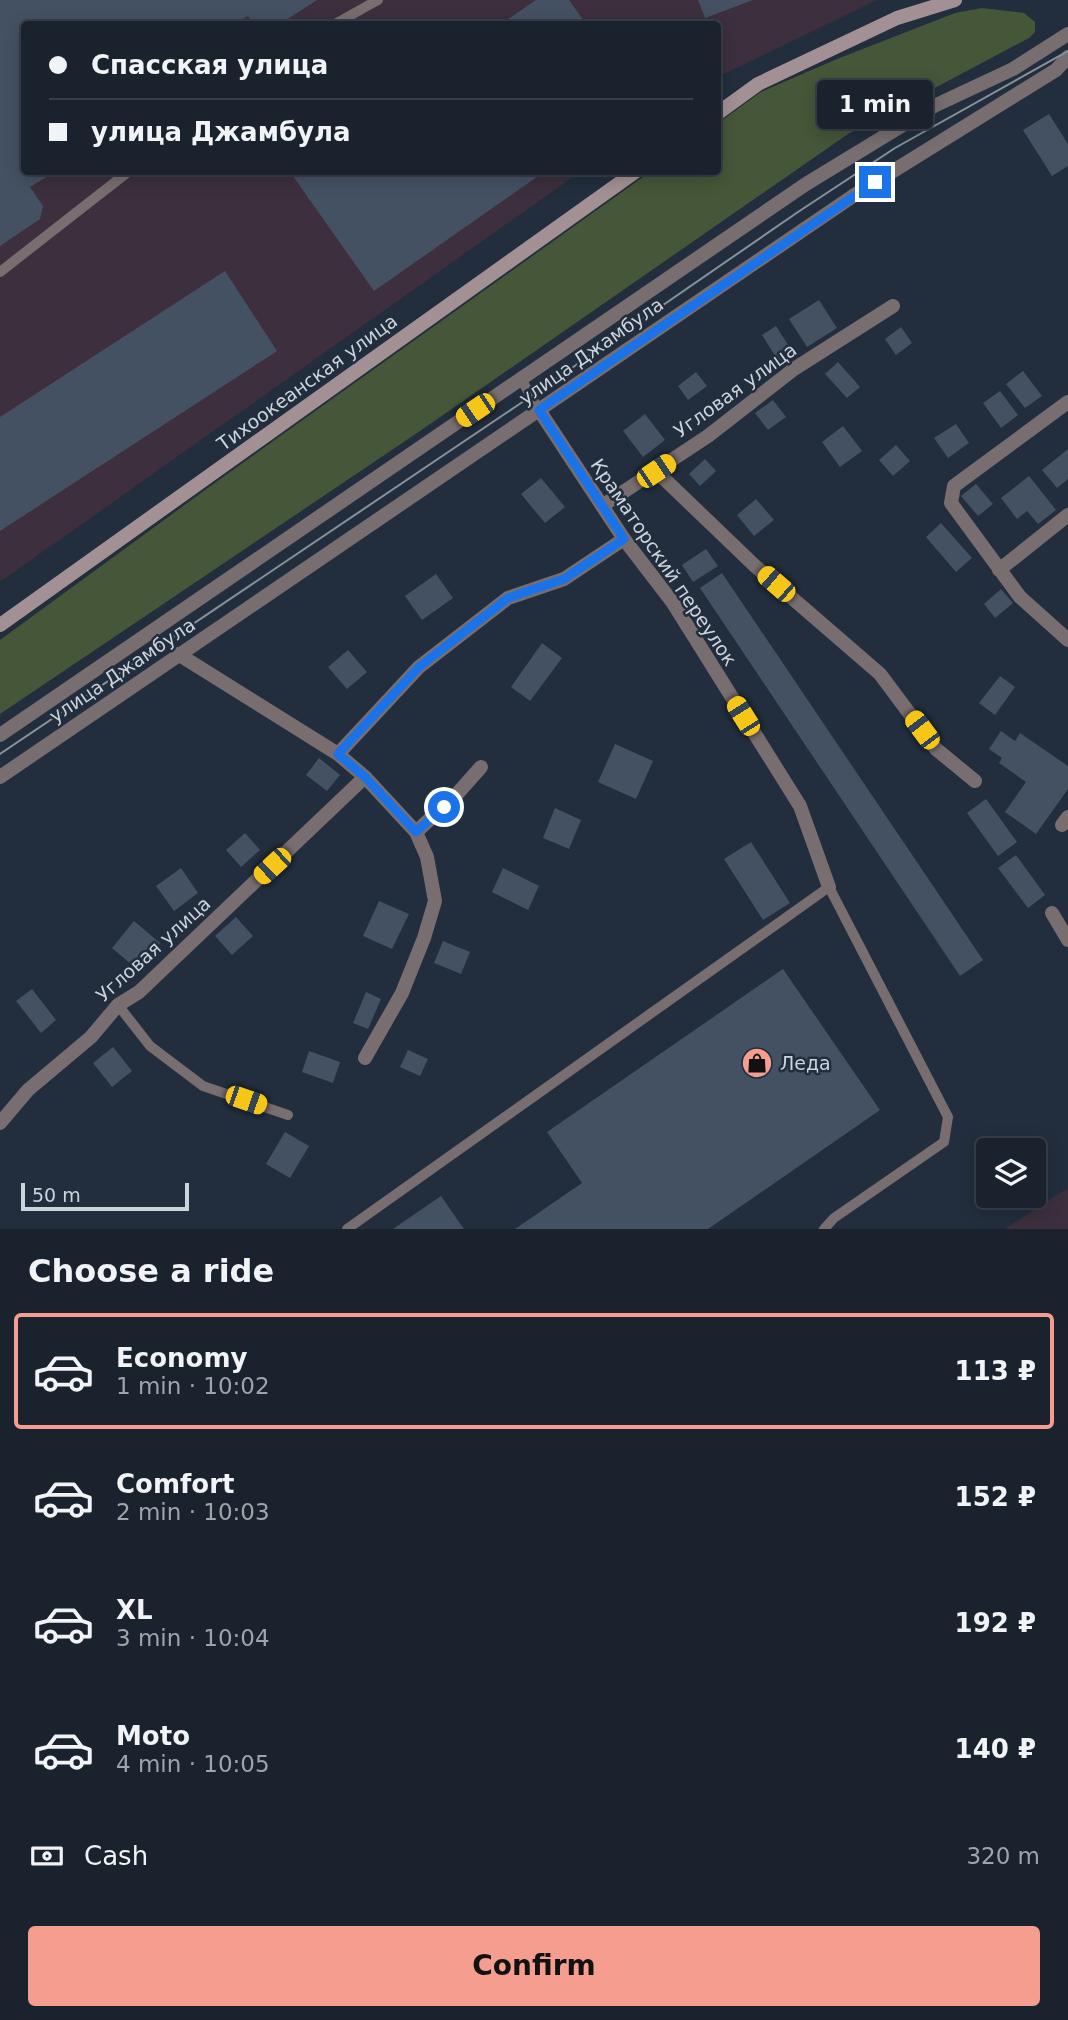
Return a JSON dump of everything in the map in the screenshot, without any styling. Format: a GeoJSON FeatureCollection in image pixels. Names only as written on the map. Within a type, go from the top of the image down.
{"type":"FeatureCollection","features":[{"type":"Feature","properties":{"kind":"main road"},"geometry":{"type":"LineString","coordinates":[[721,111],[758,84],[897,18],[955,0]]}},
{"type":"Feature","properties":{"kind":"main road","name":"Тихоокеанская улица"},"geometry":{"type":"LineString","coordinates":[[0,625],[631,175]]}},
{"type":"Feature","properties":{"kind":"street","name":"улица Джамбула"},"geometry":{"type":"LineString","coordinates":[[0,735],[806,184],[878,138],[934,106],[1013,69],[1068,34]]}},
{"type":"Feature","properties":{"kind":"street","name":"улица Джамбула"},"geometry":{"type":"LineString","coordinates":[[0,777],[853,196],[1056,71],[1068,57]]}},
{"type":"Feature","properties":{"kind":"street","name":"Угловая улица"},"geometry":{"type":"LineString","coordinates":[[602,506],[708,436],[794,369],[893,306]]}},
{"type":"Feature","properties":{"kind":"street"},"geometry":{"type":"LineString","coordinates":[[1068,402],[954,486],[951,503],[1020,597],[1068,640]]}},
{"type":"Feature","properties":{"kind":"street","name":"Краматорский переулок"},"geometry":{"type":"LineString","coordinates":[[539,410],[624,539],[673,603],[800,806],[829,887]]}},
{"type":"Feature","properties":{"kind":"street"},"geometry":{"type":"LineString","coordinates":[[656,471],[755,566],[880,674],[936,748],[975,781]]}},
{"type":"Feature","properties":{"kind":"street"},"geometry":{"type":"LineString","coordinates":[[999,570],[1068,515]]}},
{"type":"Feature","properties":{"kind":"street"},"geometry":{"type":"LineString","coordinates":[[338,754],[419,667],[508,598],[564,579],[624,539]]}},
{"type":"Feature","properties":{"kind":"street"},"geometry":{"type":"LineString","coordinates":[[178,654],[338,754],[365,777],[416,832],[427,857],[435,901],[424,938],[402,993],[365,1058]]}},
{"type":"Feature","properties":{"kind":"street"},"geometry":{"type":"LineString","coordinates":[[416,832],[457,794],[481,767]]}},
{"type":"Feature","properties":{"kind":"street","name":"Угловая улица"},"geometry":{"type":"LineString","coordinates":[[0,1123],[28,1090],[91,1037],[118,1005],[139,992],[365,777]]}},
{"type":"Feature","properties":{"kind":"street"},"geometry":{"type":"LineString","coordinates":[[1052,913],[1068,940]]}},
{"type":"Feature","properties":{"kind":"lane"},"geometry":{"type":"LineString","coordinates":[[340,21],[378,0]]}},
{"type":"Feature","properties":{"kind":"lane"},"geometry":{"type":"LineString","coordinates":[[0,272],[124,175]]}},
{"type":"Feature","properties":{"kind":"lane"},"geometry":{"type":"LineString","coordinates":[[521,379],[539,410]]}},
{"type":"Feature","properties":{"kind":"lane"},"geometry":{"type":"LineString","coordinates":[[347,1229],[829,887],[948,1117],[944,1142],[834,1218],[824,1229]]}},
{"type":"Feature","properties":{"kind":"lane"},"geometry":{"type":"LineString","coordinates":[[118,1005],[150,1046],[203,1086],[288,1115]]}},
{"type":"Feature","properties":{"kind":"shaded area"},"geometry":{"type":"Polygon","coordinates":[[[0,0],[877,0],[721,76],[721,21],[21,21],[21,175],[576,175],[0,582],[0,0]]]}},
{"type":"Feature","properties":{"kind":"shaded area"},"geometry":{"type":"Polygon","coordinates":[[[1068,1188],[1068,1229],[1005,1229],[1037,1208],[1046,1208],[1046,1202],[1068,1188]]]}},
{"type":"Feature","properties":{"kind":"green space"},"geometry":{"type":"Polygon","coordinates":[[[982,8],[1024,13],[1035,22],[1035,32],[1029,38],[848,134],[420,431],[0,714],[0,640],[646,175],[721,175],[721,121],[761,92],[955,13],[982,8]]]}},
{"type":"Feature","properties":{"kind":"building"},"geometry":{"type":"Polygon","coordinates":[[[0,0],[317,0],[285,21],[252,21],[248,16],[240,21],[21,21],[21,175],[50,175],[30,187],[43,206],[40,219],[0,246],[0,0]]]}},
{"type":"Feature","properties":{"kind":"building"},"geometry":{"type":"Polygon","coordinates":[[[536,0],[569,0],[584,21],[505,21],[536,0]]]}},
{"type":"Feature","properties":{"kind":"building"},"geometry":{"type":"Polygon","coordinates":[[[698,0],[753,0],[705,18],[698,0]]]}},
{"type":"Feature","properties":{"kind":"building"},"geometry":{"type":"Polygon","coordinates":[[[1049,114],[1068,144],[1068,166],[1052,176],[1023,130],[1049,114]]]}},
{"type":"Feature","properties":{"kind":"building"},"geometry":{"type":"Polygon","coordinates":[[[292,175],[540,175],[374,291],[292,175]]]}},
{"type":"Feature","properties":{"kind":"building"},"geometry":{"type":"Polygon","coordinates":[[[225,271],[277,351],[0,531],[0,417],[225,271]]]}},
{"type":"Feature","properties":{"kind":"building"},"geometry":{"type":"Polygon","coordinates":[[[819,300],[837,328],[807,347],[789,319],[819,300]]]}},
{"type":"Feature","properties":{"kind":"building"},"geometry":{"type":"Polygon","coordinates":[[[776,326],[795,356],[781,365],[762,335],[776,326]]]}},
{"type":"Feature","properties":{"kind":"building"},"geometry":{"type":"Polygon","coordinates":[[[901,327],[912,343],[896,355],[885,339],[901,327]]]}},
{"type":"Feature","properties":{"kind":"building"},"geometry":{"type":"Polygon","coordinates":[[[838,362],[860,387],[847,398],[825,374],[838,362]]]}},
{"type":"Feature","properties":{"kind":"building"},"geometry":{"type":"Polygon","coordinates":[[[1023,371],[1042,396],[1025,408],[1006,384],[1023,371]]]}},
{"type":"Feature","properties":{"kind":"building"},"geometry":{"type":"Polygon","coordinates":[[[696,372],[707,386],[688,400],[678,386],[696,372]]]}},
{"type":"Feature","properties":{"kind":"building"},"geometry":{"type":"Polygon","coordinates":[[[1000,391],[1018,415],[1001,428],[983,403],[1000,391]]]}},
{"type":"Feature","properties":{"kind":"building"},"geometry":{"type":"Polygon","coordinates":[[[773,400],[786,417],[768,430],[755,413],[773,400]]]}},
{"type":"Feature","properties":{"kind":"building"},"geometry":{"type":"Polygon","coordinates":[[[645,414],[665,440],[643,457],[623,431],[645,414]]]}},
{"type":"Feature","properties":{"kind":"building"},"geometry":{"type":"Polygon","coordinates":[[[956,424],[969,443],[948,458],[934,438],[956,424]]]}},
{"type":"Feature","properties":{"kind":"building"},"geometry":{"type":"Polygon","coordinates":[[[843,426],[862,451],[840,467],[822,442],[843,426]]]}},
{"type":"Feature","properties":{"kind":"building"},"geometry":{"type":"Polygon","coordinates":[[[896,445],[910,461],[893,476],[879,460],[896,445]]]}},
{"type":"Feature","properties":{"kind":"building"},"geometry":{"type":"Polygon","coordinates":[[[1068,449],[1068,479],[1057,488],[1042,470],[1068,449]]]}},
{"type":"Feature","properties":{"kind":"building"},"geometry":{"type":"Polygon","coordinates":[[[705,459],[716,471],[700,486],[689,474],[705,459]]]}},
{"type":"Feature","properties":{"kind":"building"},"geometry":{"type":"Polygon","coordinates":[[[1029,476],[1056,510],[1038,524],[1027,511],[1017,519],[1001,498],[1029,476]]]}},
{"type":"Feature","properties":{"kind":"building"},"geometry":{"type":"Polygon","coordinates":[[[541,478],[565,507],[545,523],[521,494],[541,478]]]}},
{"type":"Feature","properties":{"kind":"building"},"geometry":{"type":"Polygon","coordinates":[[[976,484],[993,504],[978,516],[961,496],[976,484]]]}},
{"type":"Feature","properties":{"kind":"building"},"geometry":{"type":"Polygon","coordinates":[[[756,499],[774,520],[754,536],[737,515],[756,499]]]}},
{"type":"Feature","properties":{"kind":"building"},"geometry":{"type":"Polygon","coordinates":[[[941,523],[972,558],[956,572],[926,537],[941,523]]]}},
{"type":"Feature","properties":{"kind":"building"},"geometry":{"type":"Polygon","coordinates":[[[706,549],[718,566],[693,582],[682,565],[706,549]]]}},
{"type":"Feature","properties":{"kind":"building"},"geometry":{"type":"Polygon","coordinates":[[[722,573],[983,960],[960,976],[700,588],[722,573]]]}},
{"type":"Feature","properties":{"kind":"building"},"geometry":{"type":"Polygon","coordinates":[[[436,574],[453,598],[422,620],[405,596],[436,574]]]}},
{"type":"Feature","properties":{"kind":"building"},"geometry":{"type":"Polygon","coordinates":[[[1001,589],[1013,603],[995,618],[984,604],[1001,589]]]}},
{"type":"Feature","properties":{"kind":"building"},"geometry":{"type":"Polygon","coordinates":[[[542,643],[562,658],[530,701],[511,687],[542,643]]]}},
{"type":"Feature","properties":{"kind":"building"},"geometry":{"type":"Polygon","coordinates":[[[348,650],[367,672],[347,689],[328,667],[348,650]]]}},
{"type":"Feature","properties":{"kind":"building"},"geometry":{"type":"Polygon","coordinates":[[[1000,676],[1015,687],[995,715],[979,703],[1000,676]]]}},
{"type":"Feature","properties":{"kind":"building"},"geometry":{"type":"Polygon","coordinates":[[[1001,731],[1015,741],[1020,733],[1068,766],[1068,789],[1036,834],[1005,812],[1026,782],[999,763],[1002,758],[989,749],[1001,731]]]}},
{"type":"Feature","properties":{"kind":"building"},"geometry":{"type":"Polygon","coordinates":[[[615,744],[653,761],[636,799],[598,782],[615,744]]]}},
{"type":"Feature","properties":{"kind":"building"},"geometry":{"type":"Polygon","coordinates":[[[319,758],[340,775],[327,791],[306,775],[319,758]]]}},
{"type":"Feature","properties":{"kind":"building"},"geometry":{"type":"Polygon","coordinates":[[[986,799],[1017,842],[998,856],[967,813],[986,799]]]}},
{"type":"Feature","properties":{"kind":"building"},"geometry":{"type":"Polygon","coordinates":[[[555,808],[581,820],[569,849],[543,838],[555,808]]]}},
{"type":"Feature","properties":{"kind":"building"},"geometry":{"type":"Polygon","coordinates":[[[245,833],[260,850],[241,867],[226,850],[245,833]]]}},
{"type":"Feature","properties":{"kind":"building"},"geometry":{"type":"Polygon","coordinates":[[[751,842],[790,903],[763,920],[724,859],[751,842]]]}},
{"type":"Feature","properties":{"kind":"building"},"geometry":{"type":"Polygon","coordinates":[[[1016,855],[1045,895],[1028,908],[998,868],[1016,855]]]}},
{"type":"Feature","properties":{"kind":"building"},"geometry":{"type":"Polygon","coordinates":[[[181,868],[198,893],[174,911],[156,886],[181,868]]]}},
{"type":"Feature","properties":{"kind":"building"},"geometry":{"type":"Polygon","coordinates":[[[503,868],[539,886],[528,910],[492,892],[503,868]]]}},
{"type":"Feature","properties":{"kind":"building"},"geometry":{"type":"Polygon","coordinates":[[[379,901],[409,914],[392,949],[363,936],[379,901]]]}},
{"type":"Feature","properties":{"kind":"building"},"geometry":{"type":"Polygon","coordinates":[[[236,917],[253,936],[232,955],[215,936],[236,917]]]}},
{"type":"Feature","properties":{"kind":"building"},"geometry":{"type":"Polygon","coordinates":[[[134,921],[160,943],[138,970],[112,948],[134,921]]]}},
{"type":"Feature","properties":{"kind":"building"},"geometry":{"type":"Polygon","coordinates":[[[443,941],[470,952],[461,974],[434,963],[443,941]]]}},
{"type":"Feature","properties":{"kind":"building"},"geometry":{"type":"Polygon","coordinates":[[[783,969],[880,1110],[708,1229],[515,1229],[582,1183],[547,1132],[783,969]]]}},
{"type":"Feature","properties":{"kind":"building"},"geometry":{"type":"Polygon","coordinates":[[[32,989],[56,1020],[41,1033],[16,1001],[32,989]]]}},
{"type":"Feature","properties":{"kind":"building"},"geometry":{"type":"Polygon","coordinates":[[[366,992],[381,999],[368,1029],[353,1023],[366,992]]]}},
{"type":"Feature","properties":{"kind":"building"},"geometry":{"type":"Polygon","coordinates":[[[113,1047],[132,1071],[112,1087],[93,1063],[113,1047]]]}},
{"type":"Feature","properties":{"kind":"building"},"geometry":{"type":"Polygon","coordinates":[[[408,1050],[428,1059],[420,1076],[400,1067],[408,1050]]]}},
{"type":"Feature","properties":{"kind":"building"},"geometry":{"type":"Polygon","coordinates":[[[309,1051],[340,1062],[333,1083],[302,1072],[309,1051]]]}},
{"type":"Feature","properties":{"kind":"building"},"geometry":{"type":"Polygon","coordinates":[[[285,1132],[309,1146],[290,1178],[266,1164],[285,1132]]]}},
{"type":"Feature","properties":{"kind":"building"},"geometry":{"type":"Polygon","coordinates":[[[441,1196],[464,1229],[393,1229],[441,1196]]]}},
{"type":"Feature","properties":{"kind":"tram line"},"geometry":{"type":"LineString","coordinates":[[0,754],[895,148],[1068,51]]}},
{"type":"Feature","properties":{"kind":"place","name":"Леда"},"geometry":{"type":"Point","coordinates":[757,1063]}},
{"type":"Feature","properties":{"kind":"route"},"geometry":{"type":"LineString","coordinates":[[444,807],[416,832],[365,777],[338,754],[419,667],[508,598],[564,579],[624,539],[539,410],[875,182]]}}]}
